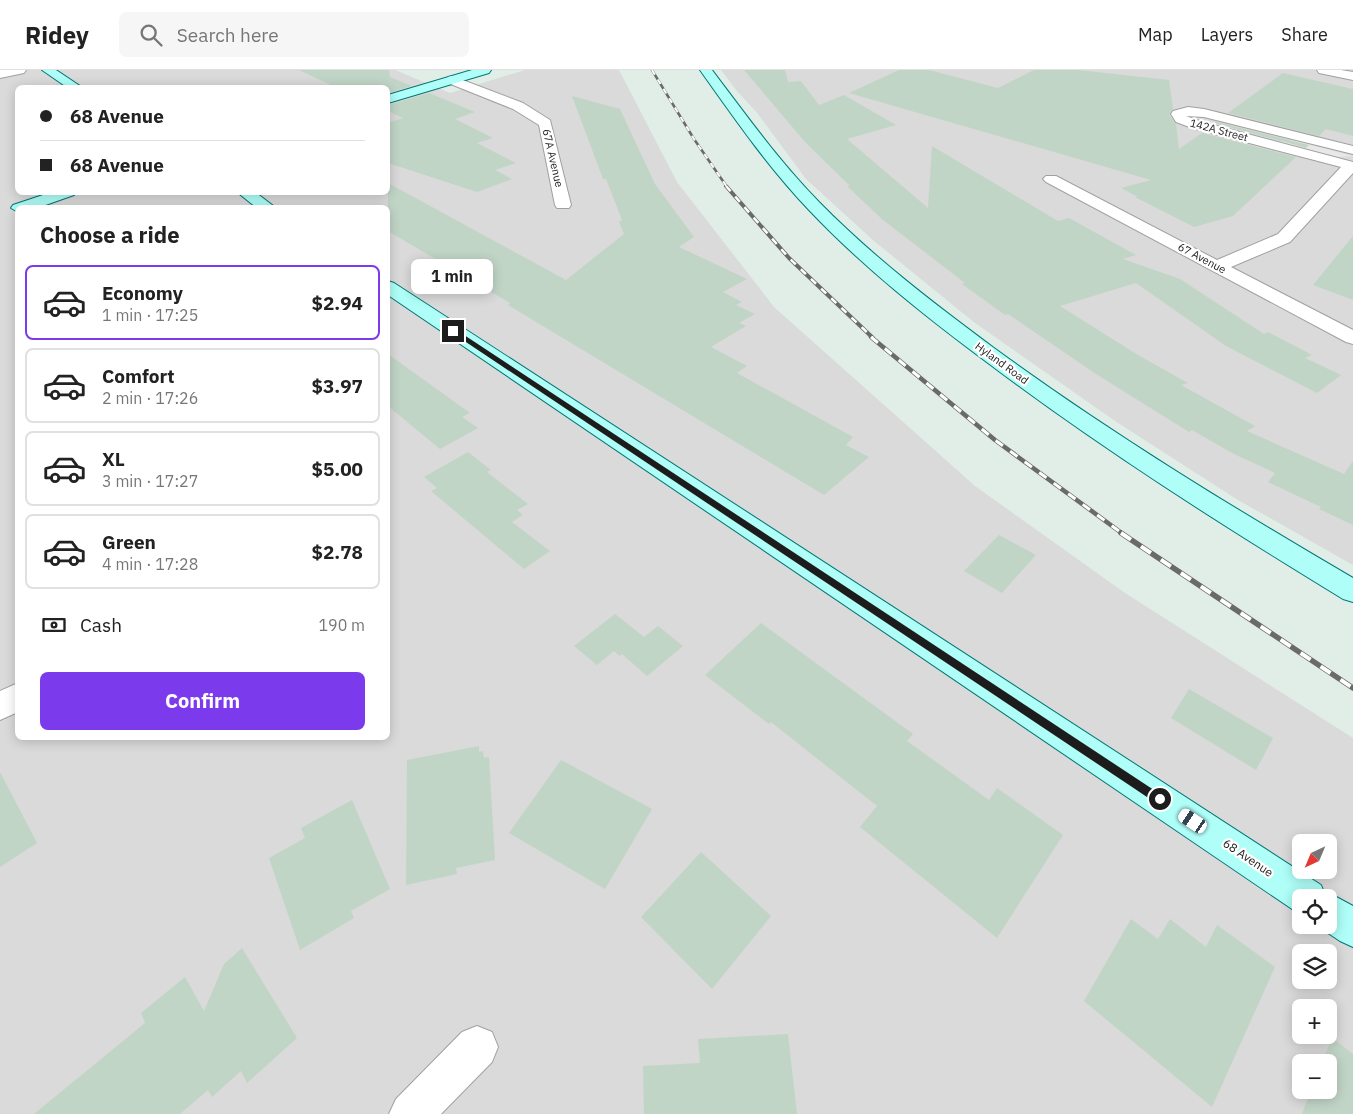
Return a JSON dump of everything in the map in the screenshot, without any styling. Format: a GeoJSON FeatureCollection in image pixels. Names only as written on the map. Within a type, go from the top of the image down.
{"type":"FeatureCollection","features":[{"type":"Feature","properties":{"kind":"street"},"geometry":{"type":"LineString","coordinates":[[0,74],[20,70]]}},
{"type":"Feature","properties":{"kind":"street"},"geometry":{"type":"LineString","coordinates":[[48,70],[72,85]]}},
{"type":"Feature","properties":{"kind":"street"},"geometry":{"type":"LineString","coordinates":[[390,97],[485,70]]}},
{"type":"Feature","properties":{"kind":"street","name":"Hyland Road"},"geometry":{"type":"LineString","coordinates":[[706,70],[790,180],[836,228],[918,300],[994,358],[1088,425],[1209,504],[1353,591]]}},
{"type":"Feature","properties":{"kind":"street"},"geometry":{"type":"LineString","coordinates":[[1323,70],[1353,76]]}},
{"type":"Feature","properties":{"kind":"street","name":"67A Avenue"},"geometry":{"type":"LineString","coordinates":[[452,80],[518,106],[545,123],[564,205]]}},
{"type":"Feature","properties":{"kind":"street","name":"142A Street"},"geometry":{"type":"LineString","coordinates":[[1188,111],[1204,113],[1352,161],[1192,124],[1181,119],[1178,114],[1188,111]]}},
{"type":"Feature","properties":{"kind":"street"},"geometry":{"type":"LineString","coordinates":[[1217,266],[1284,238],[1352,161]]}},
{"type":"Feature","properties":{"kind":"street","name":"67 Avenue"},"geometry":{"type":"LineString","coordinates":[[1051,179],[1353,338]]}},
{"type":"Feature","properties":{"kind":"street"},"geometry":{"type":"LineString","coordinates":[[28,205],[59,195]]}},
{"type":"Feature","properties":{"kind":"street"},"geometry":{"type":"LineString","coordinates":[[248,195],[264,205]]}},
{"type":"Feature","properties":{"kind":"street"},"geometry":{"type":"LineString","coordinates":[[0,213],[15,209]]}},
{"type":"Feature","properties":{"kind":"street","name":"68 Avenue"},"geometry":{"type":"LineString","coordinates":[[390,288],[1294,889]]}},
{"type":"Feature","properties":{"kind":"street"},"geometry":{"type":"LineString","coordinates":[[0,706],[15,698]]}},
{"type":"Feature","properties":{"kind":"street"},"geometry":{"type":"LineString","coordinates":[[1337,917],[1353,928]]}},
{"type":"Feature","properties":{"kind":"street"},"geometry":{"type":"LineString","coordinates":[[411,1114],[477,1047]]}},
{"type":"Feature","properties":{"kind":"shaded area"},"geometry":{"type":"Polygon","coordinates":[[[0,70],[395,70],[450,93],[525,70],[619,70],[677,182],[774,307],[975,486],[1125,593],[1353,738],[1353,1114],[0,1114],[0,70]]]}},
{"type":"Feature","properties":{"kind":"shaded area"},"geometry":{"type":"Polygon","coordinates":[[[721,70],[1353,70],[1353,565],[1238,500],[1115,421],[975,323],[874,241],[806,179],[758,114],[721,70]]]}},
{"type":"Feature","properties":{"kind":"shaded area"},"geometry":{"type":"Polygon","coordinates":[[[1292,140],[1353,156],[1338,157],[1279,142],[1292,140]]]}},
{"type":"Feature","properties":{"kind":"building"},"geometry":{"type":"Polygon","coordinates":[[[299,70],[389,70],[390,77],[412,86],[390,92],[390,85],[331,85],[299,70]]]}},
{"type":"Feature","properties":{"kind":"building"},"geometry":{"type":"Polygon","coordinates":[[[744,70],[785,70],[788,82],[801,81],[819,105],[844,95],[896,125],[847,139],[928,208],[932,146],[1058,221],[1069,218],[1136,255],[1123,259],[1180,279],[1264,334],[1268,332],[1312,355],[1305,358],[1341,375],[1317,393],[1226,346],[1136,283],[1060,306],[1138,355],[1188,383],[1181,385],[1255,426],[1247,431],[1344,474],[1353,461],[1353,525],[1319,509],[1321,507],[1268,482],[1275,473],[1234,454],[1192,430],[1189,432],[1096,374],[1008,314],[1005,315],[962,284],[965,283],[883,220],[847,186],[850,186],[805,142],[744,70]]]}},
{"type":"Feature","properties":{"kind":"building"},"geometry":{"type":"Polygon","coordinates":[[[899,70],[929,70],[998,88],[1034,70],[1078,70],[1169,80],[1173,109],[1169,115],[1176,124],[1179,149],[1202,133],[1296,157],[1233,216],[1194,227],[1121,188],[1151,180],[849,93],[899,70]]]}},
{"type":"Feature","properties":{"kind":"building"},"geometry":{"type":"Polygon","coordinates":[[[1283,73],[1353,89],[1353,136],[1326,129],[1319,136],[1228,113],[1283,73]]]}},
{"type":"Feature","properties":{"kind":"building"},"geometry":{"type":"Polygon","coordinates":[[[429,93],[475,112],[455,119],[493,138],[477,143],[516,163],[495,170],[512,179],[477,192],[390,164],[390,122],[403,118],[390,112],[390,104],[429,93]]]}},
{"type":"Feature","properties":{"kind":"building"},"geometry":{"type":"Polygon","coordinates":[[[572,96],[620,109],[655,184],[694,237],[679,247],[747,279],[723,292],[742,302],[736,305],[755,314],[739,323],[746,326],[711,347],[747,366],[737,373],[853,437],[846,445],[869,457],[824,495],[508,305],[510,303],[390,232],[388,195],[390,195],[390,184],[566,280],[624,234],[619,222],[622,220],[606,179],[603,179],[572,96]]]}},
{"type":"Feature","properties":{"kind":"building"},"geometry":{"type":"Polygon","coordinates":[[[1216,122],[1309,145],[1306,148],[1216,122]]]}},
{"type":"Feature","properties":{"kind":"building"},"geometry":{"type":"Polygon","coordinates":[[[1353,236],[1353,300],[1313,285],[1353,236]]]}},
{"type":"Feature","properties":{"kind":"building"},"geometry":{"type":"Polygon","coordinates":[[[390,355],[470,413],[462,417],[478,428],[440,449],[390,408],[390,355]]]}},
{"type":"Feature","properties":{"kind":"building"},"geometry":{"type":"Polygon","coordinates":[[[468,452],[491,470],[487,472],[528,504],[517,510],[523,515],[512,522],[550,551],[524,569],[431,491],[437,488],[424,477],[468,452]]]}},
{"type":"Feature","properties":{"kind":"building"},"geometry":{"type":"Polygon","coordinates":[[[999,535],[1036,555],[1002,593],[964,571],[999,535]]]}},
{"type":"Feature","properties":{"kind":"building"},"geometry":{"type":"Polygon","coordinates":[[[615,614],[644,637],[658,626],[683,646],[647,676],[622,654],[620,656],[614,651],[597,665],[574,646],[615,614]]]}},
{"type":"Feature","properties":{"kind":"building"},"geometry":{"type":"Polygon","coordinates":[[[761,623],[913,734],[907,741],[989,800],[997,788],[1063,835],[997,938],[860,827],[877,806],[771,722],[769,724],[705,675],[761,623]]]}},
{"type":"Feature","properties":{"kind":"building"},"geometry":{"type":"Polygon","coordinates":[[[1189,689],[1273,738],[1256,770],[1171,718],[1189,689]]]}},
{"type":"Feature","properties":{"kind":"building"},"geometry":{"type":"Polygon","coordinates":[[[479,746],[479,752],[483,751],[484,758],[489,757],[495,860],[456,868],[457,874],[406,885],[407,760],[479,746]]]}},
{"type":"Feature","properties":{"kind":"building"},"geometry":{"type":"Polygon","coordinates":[[[561,760],[652,809],[605,889],[509,833],[561,760]]]}},
{"type":"Feature","properties":{"kind":"building"},"geometry":{"type":"Polygon","coordinates":[[[0,772],[37,843],[0,867],[0,772]]]}},
{"type":"Feature","properties":{"kind":"building"},"geometry":{"type":"Polygon","coordinates":[[[352,800],[390,889],[351,911],[354,918],[300,950],[269,858],[305,838],[301,828],[352,800]]]}},
{"type":"Feature","properties":{"kind":"building"},"geometry":{"type":"Polygon","coordinates":[[[701,852],[771,916],[712,989],[641,917],[701,852]]]}},
{"type":"Feature","properties":{"kind":"building"},"geometry":{"type":"Polygon","coordinates":[[[1131,919],[1158,939],[1170,919],[1206,947],[1217,925],[1275,967],[1212,1107],[1084,1001],[1131,919]]]}},
{"type":"Feature","properties":{"kind":"building"},"geometry":{"type":"Polygon","coordinates":[[[242,948],[297,1038],[247,1083],[241,1071],[212,1097],[208,1090],[180,1114],[34,1114],[145,1023],[141,1013],[185,977],[204,1011],[224,964],[242,948]]]}},
{"type":"Feature","properties":{"kind":"building"},"geometry":{"type":"Polygon","coordinates":[[[788,1034],[797,1114],[644,1114],[643,1066],[700,1063],[698,1039],[788,1034]]]}},
{"type":"Feature","properties":{"kind":"building"},"geometry":{"type":"Polygon","coordinates":[[[1337,1042],[1353,1054],[1353,1114],[1302,1114],[1308,1099],[1337,1099],[1337,1054],[1325,1054],[1330,1044],[1337,1044],[1337,1042]]]}},
{"type":"Feature","properties":{"kind":"railway"},"geometry":{"type":"LineString","coordinates":[[652,70],[694,139],[727,187]]}},
{"type":"Feature","properties":{"kind":"railway"},"geometry":{"type":"LineString","coordinates":[[726,186],[789,258],[873,338]]}},
{"type":"Feature","properties":{"kind":"railway"},"geometry":{"type":"LineString","coordinates":[[871,337],[995,440],[1123,534]]}},
{"type":"Feature","properties":{"kind":"railway"},"geometry":{"type":"LineString","coordinates":[[1121,533],[1353,688]]}},
{"type":"Feature","properties":{"kind":"route"},"geometry":{"type":"LineString","coordinates":[[453,331],[1160,799]]}}]}
